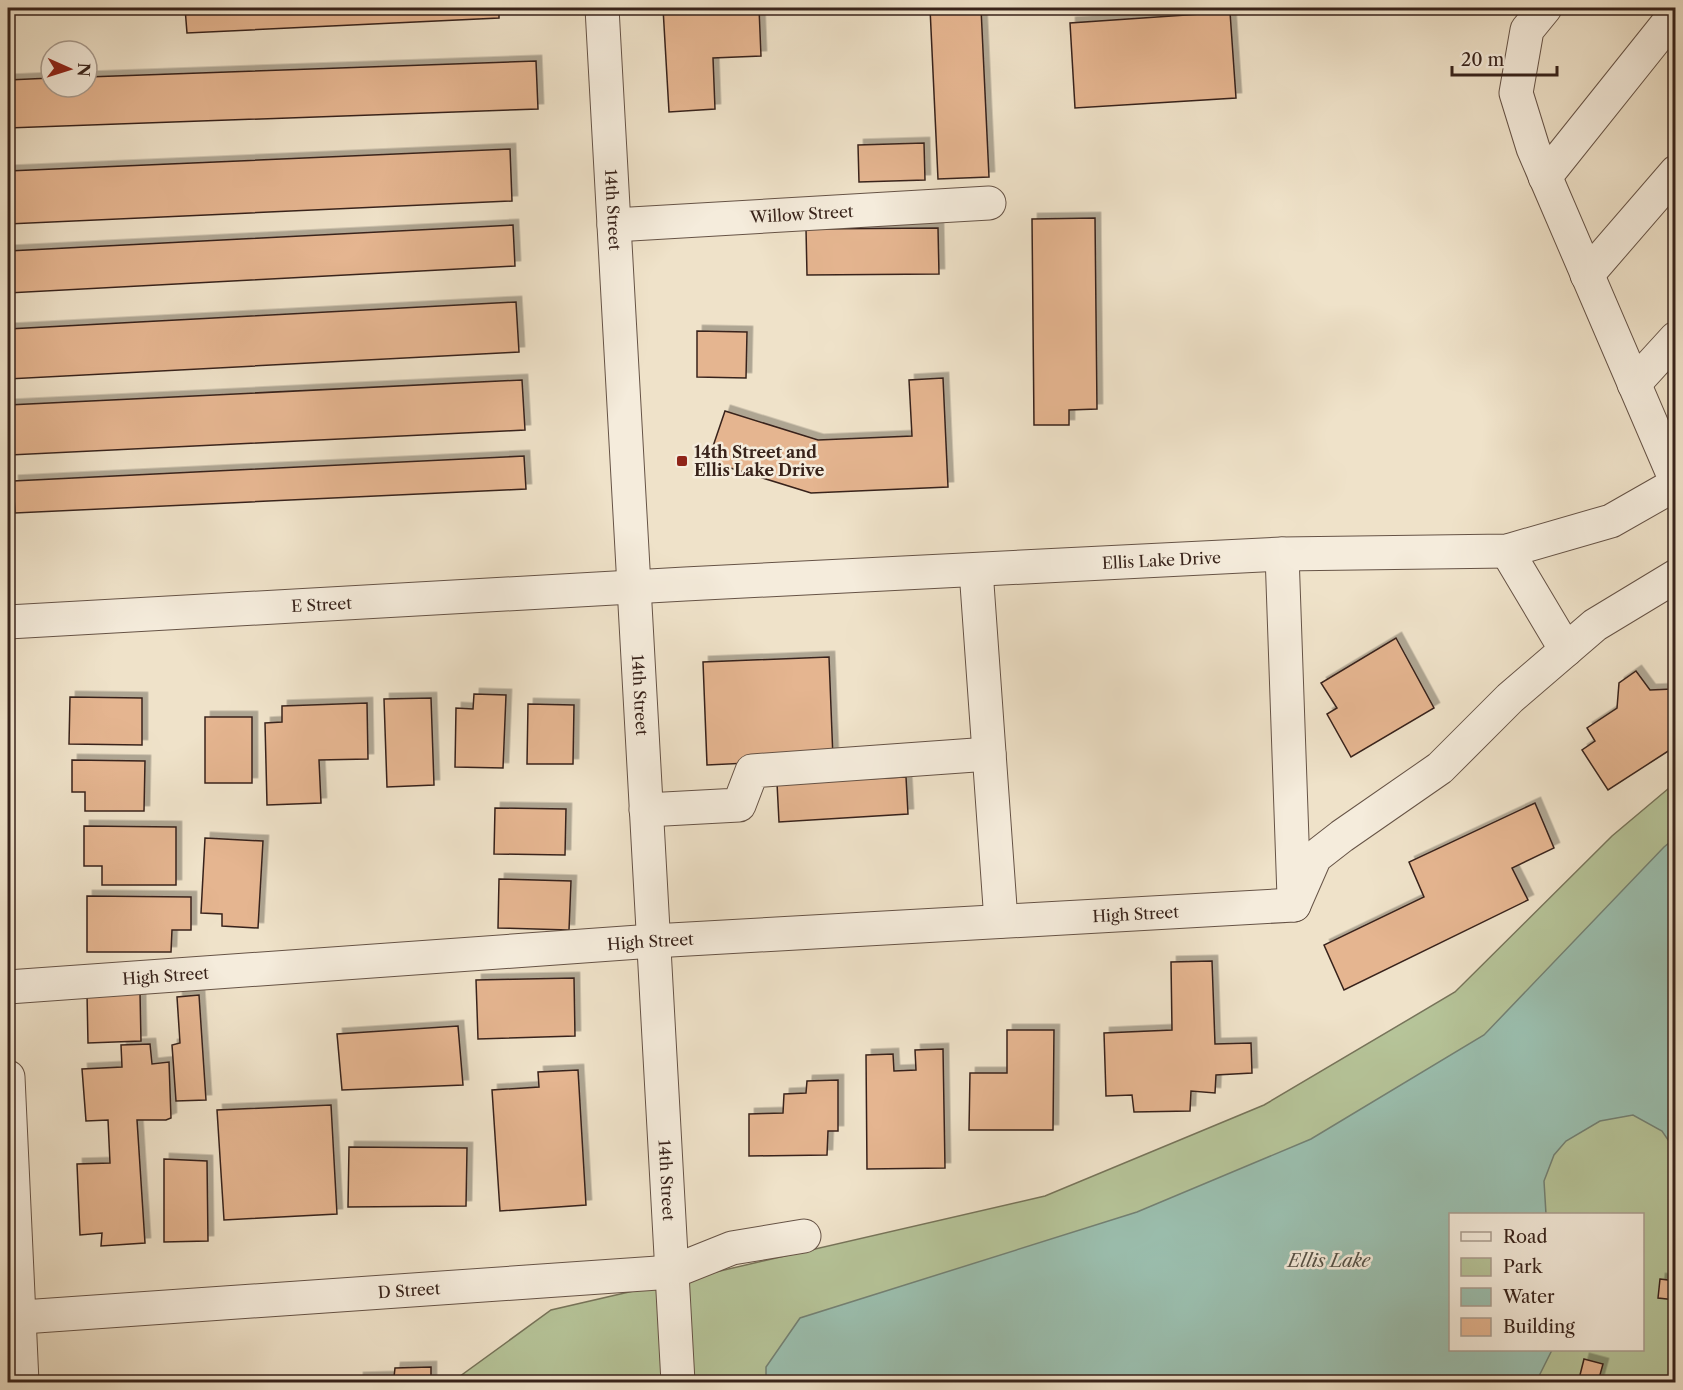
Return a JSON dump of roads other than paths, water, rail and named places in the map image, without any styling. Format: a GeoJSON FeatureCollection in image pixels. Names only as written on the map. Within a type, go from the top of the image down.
{"type":"FeatureCollection","features":[{"type":"Feature","properties":{"kind":"street","name":"14th Street"},"geometry":{"type":"LineString","coordinates":[[602,8],[678,1383]]}},
{"type":"Feature","properties":{"kind":"street"},"geometry":{"type":"LineString","coordinates":[[1545,8],[1527,30],[1516,93],[1533,148],[1676,482]]}},
{"type":"Feature","properties":{"kind":"street"},"geometry":{"type":"LineString","coordinates":[[1545,177],[1676,13]]}},
{"type":"Feature","properties":{"kind":"street"},"geometry":{"type":"LineString","coordinates":[[1587,275],[1676,172]]}},
{"type":"Feature","properties":{"kind":"street","name":"Willow Street"},"geometry":{"type":"LineString","coordinates":[[614,225],[989,203]]}},
{"type":"Feature","properties":{"kind":"street"},"geometry":{"type":"LineString","coordinates":[[1634,384],[1676,338]]}},
{"type":"Feature","properties":{"kind":"street","name":"Ellis Lake Drive"},"geometry":{"type":"LineString","coordinates":[[633,586],[1282,554],[1507,551],[1611,521],[1676,482]]}},
{"type":"Feature","properties":{"kind":"street"},"geometry":{"type":"LineString","coordinates":[[1507,551],[1566,650]]}},
{"type":"Feature","properties":{"kind":"street"},"geometry":{"type":"LineString","coordinates":[[1282,554],[1294,905]]}},
{"type":"Feature","properties":{"kind":"street"},"geometry":{"type":"LineString","coordinates":[[976,570],[1001,921]]}},
{"type":"Feature","properties":{"kind":"street"},"geometry":{"type":"LineString","coordinates":[[1294,905],[1315,857],[1440,768],[1510,698],[1595,625],[1676,576]]}},
{"type":"Feature","properties":{"kind":"street","name":"E Street"},"geometry":{"type":"LineString","coordinates":[[8,622],[633,586]]}},
{"type":"Feature","properties":{"kind":"street"},"geometry":{"type":"LineString","coordinates":[[646,810],[739,805],[752,771],[989,754]]}},
{"type":"Feature","properties":{"kind":"street","name":"High Street"},"geometry":{"type":"LineString","coordinates":[[8,987],[653,941],[1294,905]]}},
{"type":"Feature","properties":{"kind":"street"},"geometry":{"type":"LineString","coordinates":[[8,1077],[13,1318],[22,1383]]}},
{"type":"Feature","properties":{"kind":"street","name":"D Street"},"geometry":{"type":"LineString","coordinates":[[13,1318],[672,1272],[732,1248],[804,1236]]}},
{"type":"Feature","properties":{"kind":"water","name":"Ellis Lake"},"geometry":{"type":"Polygon","coordinates":[[[1675,838],[1675,1150],[1662,1131],[1633,1115],[1600,1121],[1566,1141],[1554,1155],[1544,1181],[1546,1213],[1449,1213],[1449,1351],[1552,1351],[1536,1382],[1376,1382],[1351,1379],[1320,1382],[766,1382],[766,1367],[800,1318],[1137,1212],[1311,1139],[1484,1035],[1675,838]]]}},
{"type":"Feature","properties":{"kind":"place","name":"14th Street and Ellis Lake Drive"},"geometry":{"type":"Point","coordinates":[682,461]}}]}
